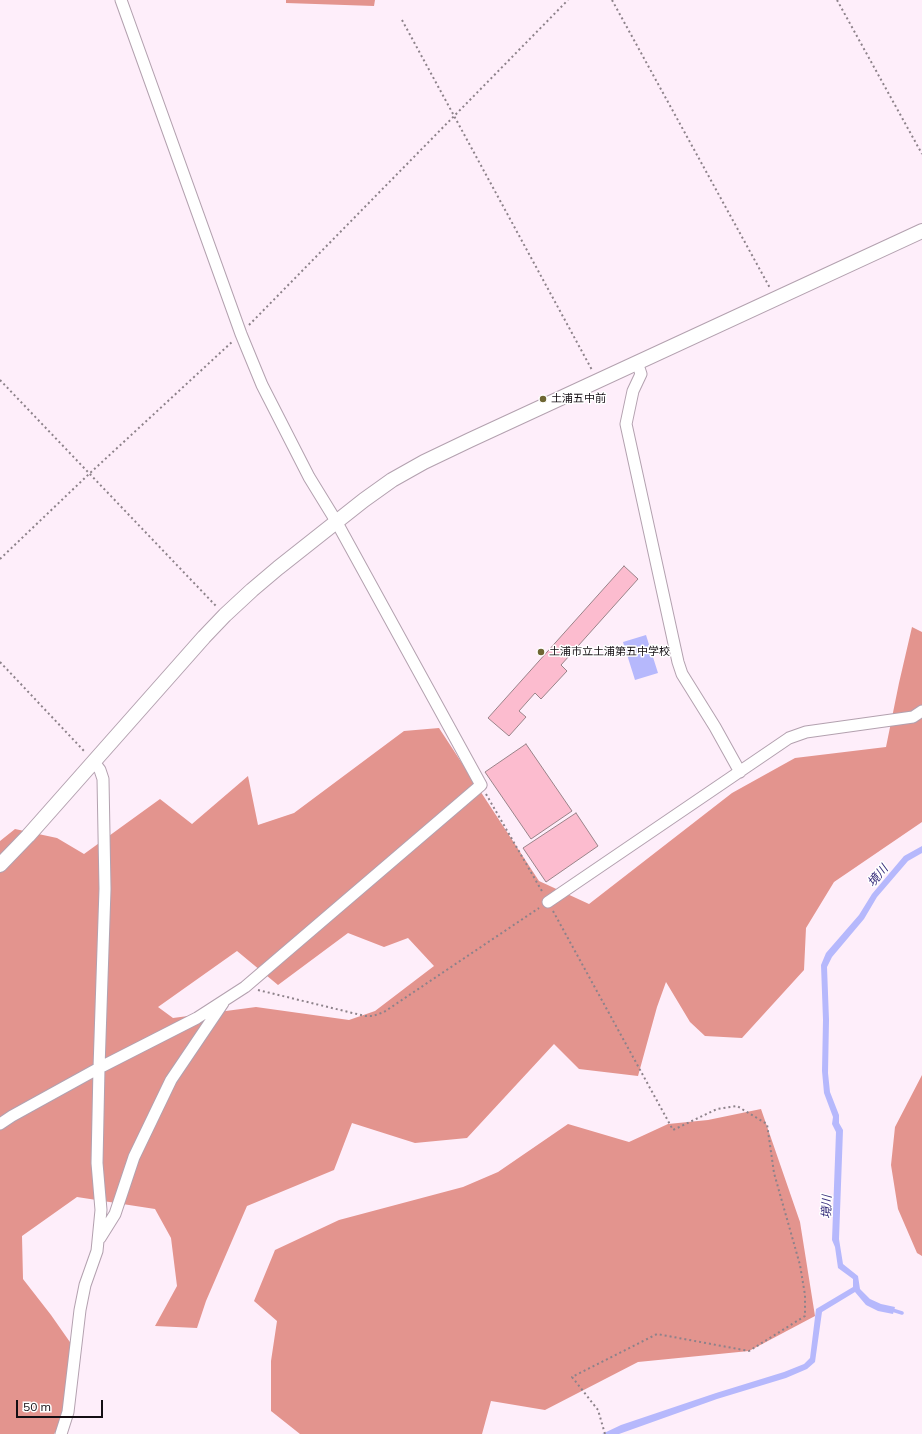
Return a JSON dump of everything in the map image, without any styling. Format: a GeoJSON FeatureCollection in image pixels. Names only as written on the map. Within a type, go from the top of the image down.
{"type":"FeatureCollection","features":[{"type":"Feature","properties":{"kind":"street"},"geometry":{"type":"LineString","coordinates":[[0,1124],[98,1068],[197,1018],[245,987],[481,785],[336,522],[309,477],[266,392],[241,334],[121,0]]}},
{"type":"Feature","properties":{"kind":"street"},"geometry":{"type":"LineString","coordinates":[[0,865],[225,615],[252,590],[336,522],[392,480],[424,462],[922,231]]}},
{"type":"Feature","properties":{"kind":"street"},"geometry":{"type":"LineString","coordinates":[[637,362],[642,374],[633,391],[626,424],[678,662],[682,674],[716,727],[740,772]]}},
{"type":"Feature","properties":{"kind":"street"},"geometry":{"type":"LineString","coordinates":[[548,902],[789,738],[806,732],[913,717],[922,711]]}},
{"type":"Feature","properties":{"kind":"street"},"geometry":{"type":"LineString","coordinates":[[61,1434],[68,1412],[79,1318],[85,1285],[97,1251],[101,1210],[98,1163],[98,1068],[105,889],[103,779],[100,770],[94,762]]}},
{"type":"Feature","properties":{"kind":"street"},"geometry":{"type":"LineString","coordinates":[[98,1242],[115,1214],[134,1157],[171,1080],[226,1000]]}},
{"type":"Feature","properties":{"kind":"path"},"geometry":{"type":"LineString","coordinates":[[0,559],[89,474],[241,334],[568,0]]}},
{"type":"Feature","properties":{"kind":"path"},"geometry":{"type":"LineString","coordinates":[[612,0],[776,298]]}},
{"type":"Feature","properties":{"kind":"path"},"geometry":{"type":"LineString","coordinates":[[837,0],[922,154]]}},
{"type":"Feature","properties":{"kind":"path"},"geometry":{"type":"LineString","coordinates":[[402,20],[599,381]]}},
{"type":"Feature","properties":{"kind":"path"},"geometry":{"type":"LineString","coordinates":[[0,380],[225,615]]}},
{"type":"Feature","properties":{"kind":"path"},"geometry":{"type":"LineString","coordinates":[[0,662],[94,762]]}},
{"type":"Feature","properties":{"kind":"path"},"geometry":{"type":"LineString","coordinates":[[481,785],[548,902],[673,1130],[716,1109],[737,1106],[766,1124],[774,1173],[800,1265],[805,1295],[805,1316],[748,1351],[657,1334],[572,1376],[598,1410],[605,1434]]}},
{"type":"Feature","properties":{"kind":"path"},"geometry":{"type":"LineString","coordinates":[[245,987],[366,1016],[373,1016],[384,1012],[548,902]]}},
{"type":"Feature","properties":{"kind":"shaded area"},"geometry":{"type":"Polygon","coordinates":[[[286,0],[375,0],[374,6],[286,3],[286,0]]]}},
{"type":"Feature","properties":{"kind":"shaded area"},"geometry":{"type":"Polygon","coordinates":[[[912,627],[922,632],[922,822],[834,882],[806,928],[804,970],[742,1038],[705,1036],[690,1022],[666,982],[657,1007],[638,1076],[579,1069],[554,1044],[467,1138],[415,1143],[352,1123],[334,1170],[247,1206],[206,1301],[197,1328],[155,1326],[177,1286],[171,1238],[155,1209],[77,1197],[22,1236],[23,1279],[72,1345],[62,1421],[54,1434],[0,1434],[0,841],[15,829],[57,838],[84,854],[160,799],[192,824],[248,776],[258,825],[294,813],[404,731],[439,728],[539,881],[589,904],[732,793],[795,758],[886,747],[912,627]],[[348,933],[278,985],[237,951],[158,1007],[173,1018],[256,1007],[349,1020],[375,1011],[434,966],[408,938],[384,947],[348,933]]]}},
{"type":"Feature","properties":{"kind":"shaded area"},"geometry":{"type":"Polygon","coordinates":[[[922,1075],[922,1256],[917,1253],[898,1209],[891,1165],[895,1127],[922,1075]]]}},
{"type":"Feature","properties":{"kind":"shaded area"},"geometry":{"type":"Polygon","coordinates":[[[761,1109],[800,1222],[815,1316],[749,1351],[638,1362],[545,1410],[491,1401],[482,1434],[300,1434],[271,1411],[271,1361],[277,1321],[254,1301],[275,1250],[339,1220],[463,1187],[498,1172],[568,1124],[629,1142],[668,1124],[708,1120],[761,1109]]]}},
{"type":"Feature","properties":{"kind":"water"},"geometry":{"type":"Polygon","coordinates":[[[646,635],[658,673],[635,680],[623,642],[646,635]]]}},
{"type":"Feature","properties":{"kind":"water"},"geometry":{"type":"Polygon","coordinates":[[[922,846],[922,853],[908,861],[877,897],[864,919],[832,957],[827,967],[829,1020],[828,1073],[830,1092],[839,1115],[839,1123],[843,1130],[839,1239],[843,1264],[858,1276],[860,1289],[870,1299],[881,1304],[895,1307],[893,1314],[878,1311],[866,1305],[855,1292],[822,1312],[815,1362],[807,1369],[786,1378],[717,1399],[619,1434],[602,1434],[621,1425],[784,1372],[804,1364],[810,1358],[816,1309],[853,1287],[853,1279],[838,1268],[835,1247],[832,1240],[836,1132],[832,1124],[833,1117],[824,1093],[822,1071],[823,1020],[821,965],[826,953],[859,915],[872,894],[904,856],[922,846]]]}},
{"type":"Feature","properties":{"kind":"building"},"geometry":{"type":"Polygon","coordinates":[[[624,566],[638,579],[561,665],[567,671],[541,699],[535,693],[519,711],[526,717],[509,736],[488,718],[624,566]]]}},
{"type":"Feature","properties":{"kind":"building"},"geometry":{"type":"Polygon","coordinates":[[[526,744],[572,811],[531,839],[485,772],[526,744]]]}},
{"type":"Feature","properties":{"kind":"building"},"geometry":{"type":"Polygon","coordinates":[[[576,813],[598,846],[546,882],[523,848],[576,813]]]}},
{"type":"Feature","properties":{"kind":"waterway"},"geometry":{"type":"LineString","coordinates":[[889,1309],[902,1313]]}},
{"type":"Feature","properties":{"kind":"place","name":"土浦五中前"},"geometry":{"type":"Point","coordinates":[543,399]}},
{"type":"Feature","properties":{"kind":"place","name":"土浦市立土浦第五中学校"},"geometry":{"type":"Point","coordinates":[541,652]}},
{"type":"Feature","properties":{"kind":"water label","name":"境川"},"geometry":{"type":"Point","coordinates":[878,876]}},
{"type":"Feature","properties":{"kind":"water label","name":"境川"},"geometry":{"type":"Point","coordinates":[827,1207]}}]}
